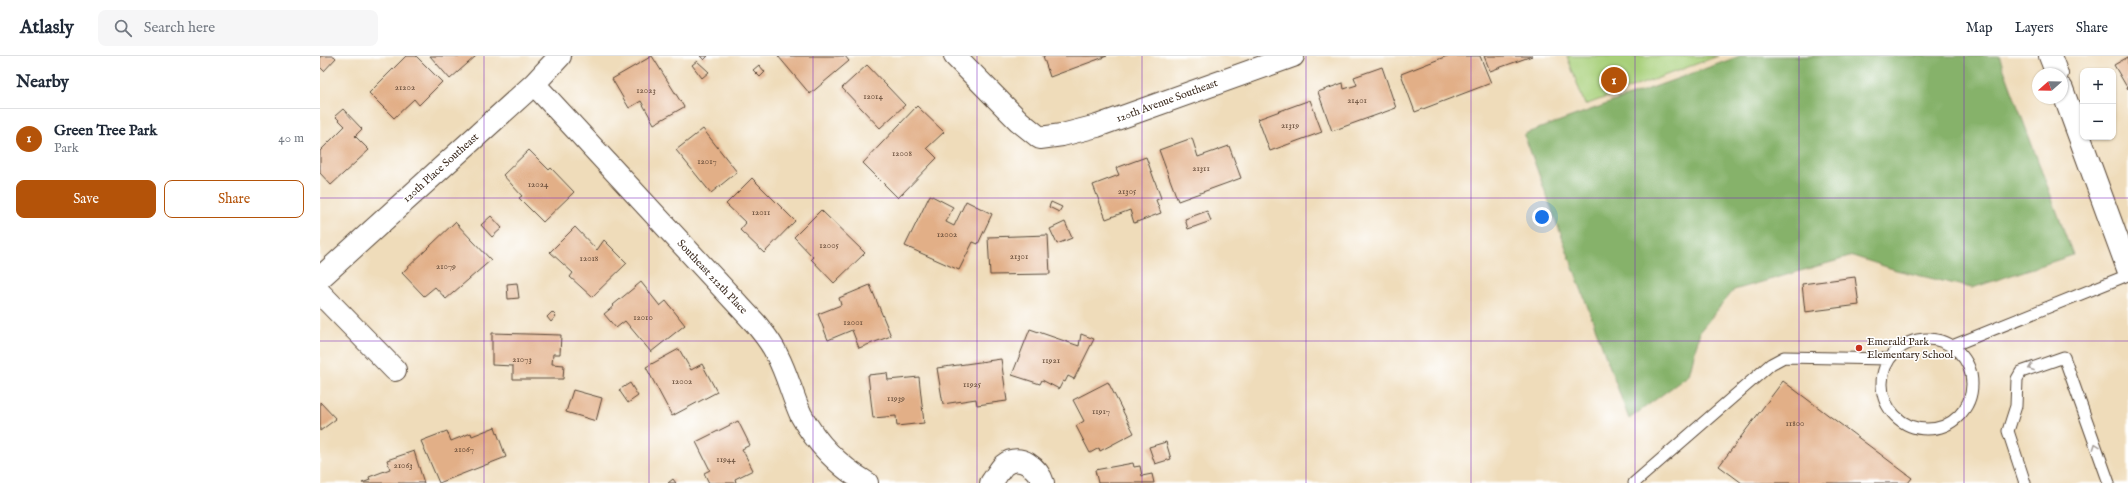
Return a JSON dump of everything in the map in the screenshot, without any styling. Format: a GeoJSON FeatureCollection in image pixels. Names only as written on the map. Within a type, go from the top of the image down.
{"type":"FeatureCollection","features":[{"type":"Feature","properties":{"kind":"street","name":"120th Place Southeast"},"geometry":{"type":"LineString","coordinates":[[320,278],[534,84],[560,56]]}},
{"type":"Feature","properties":{"kind":"street","name":"120th Avenue Southeast"},"geometry":{"type":"LineString","coordinates":[[955,56],[1014,115],[1040,138],[1062,135],[1098,126],[1293,56]]}},
{"type":"Feature","properties":{"kind":"street"},"geometry":{"type":"LineString","coordinates":[[2050,56],[2055,68]]}},
{"type":"Feature","properties":{"kind":"street","name":"Southeast 212th Place"},"geometry":{"type":"LineString","coordinates":[[534,84],[756,324],[777,353],[795,401],[810,428],[832,456],[845,468],[867,483]]}},
{"type":"Feature","properties":{"kind":"street"},"geometry":{"type":"LineString","coordinates":[[2068,104],[2128,269]]}},
{"type":"Feature","properties":{"kind":"street"},"geometry":{"type":"LineString","coordinates":[[320,293],[395,370]]}},
{"type":"Feature","properties":{"kind":"street"},"geometry":{"type":"LineString","coordinates":[[991,483],[1005,464],[1016,461],[1026,463],[1034,467],[1041,475],[1044,483]]}},
{"type":"Feature","properties":{"kind":"lane"},"geometry":{"type":"LineString","coordinates":[[1952,346],[2128,275]]}},
{"type":"Feature","properties":{"kind":"lane"},"geometry":{"type":"LineString","coordinates":[[1936,339],[1952,346],[1965,359],[1972,375],[1972,393],[1965,410],[1953,422],[1936,429],[1919,430],[1902,423],[1890,410],[1882,394],[1882,376],[1889,359],[1901,346],[1918,340],[1936,339]]}},
{"type":"Feature","properties":{"kind":"lane"},"geometry":{"type":"LineString","coordinates":[[1634,483],[1771,364],[1784,357],[1889,359]]}},
{"type":"Feature","properties":{"kind":"lane"},"geometry":{"type":"LineString","coordinates":[[2025,483],[2008,431],[2016,406],[2017,379],[2021,372],[2064,357],[2109,483]]}},
{"type":"Feature","properties":{"kind":"green space"},"geometry":{"type":"Polygon","coordinates":[[[1567,56],[1718,56],[1585,105],[1567,56]]]}},
{"type":"Feature","properties":{"kind":"green space"},"geometry":{"type":"Polygon","coordinates":[[[1740,56],[1999,56],[2073,255],[1972,288],[1896,270],[1853,256],[1734,290],[1700,331],[1689,375],[1629,419],[1524,134],[1740,56]]]}},
{"type":"Feature","properties":{"kind":"building"},"geometry":{"type":"Polygon","coordinates":[[[320,56],[334,56],[336,58],[324,71],[320,67],[320,56]]]}},
{"type":"Feature","properties":{"kind":"building"},"geometry":{"type":"Polygon","coordinates":[[[406,56],[416,56],[442,82],[419,105],[414,99],[394,118],[369,93],[406,56]]]}},
{"type":"Feature","properties":{"kind":"building"},"geometry":{"type":"Polygon","coordinates":[[[430,56],[476,56],[450,79],[430,56]]]}},
{"type":"Feature","properties":{"kind":"building"},"geometry":{"type":"Polygon","coordinates":[[[652,56],[684,107],[654,124],[641,101],[629,108],[612,79],[652,56]]]}},
{"type":"Feature","properties":{"kind":"building"},"geometry":{"type":"Polygon","coordinates":[[[700,56],[708,56],[704,60],[700,56]]]}},
{"type":"Feature","properties":{"kind":"building"},"geometry":{"type":"Polygon","coordinates":[[[778,56],[845,56],[849,61],[810,94],[778,56]]]}},
{"type":"Feature","properties":{"kind":"building"},"geometry":{"type":"Polygon","coordinates":[[[1043,56],[1107,56],[1050,77],[1043,56]]]}},
{"type":"Feature","properties":{"kind":"building"},"geometry":{"type":"Polygon","coordinates":[[[1447,56],[1480,56],[1491,83],[1415,112],[1401,74],[1447,56]]]}},
{"type":"Feature","properties":{"kind":"building"},"geometry":{"type":"Polygon","coordinates":[[[1484,56],[1532,56],[1490,71],[1484,56]]]}},
{"type":"Feature","properties":{"kind":"building"},"geometry":{"type":"Polygon","coordinates":[[[2128,57],[2128,89],[2116,68],[2114,65],[2128,57]]]}},
{"type":"Feature","properties":{"kind":"building"},"geometry":{"type":"Polygon","coordinates":[[[697,61],[709,72],[702,78],[692,65],[697,61]]]}},
{"type":"Feature","properties":{"kind":"building"},"geometry":{"type":"Polygon","coordinates":[[[759,65],[765,72],[760,77],[753,70],[759,65]]]}},
{"type":"Feature","properties":{"kind":"building"},"geometry":{"type":"Polygon","coordinates":[[[867,65],[905,105],[880,128],[842,88],[867,65]]]}},
{"type":"Feature","properties":{"kind":"building"},"geometry":{"type":"Polygon","coordinates":[[[1382,67],[1396,108],[1332,131],[1318,92],[1343,83],[1344,89],[1357,85],[1354,77],[1382,67]]]}},
{"type":"Feature","properties":{"kind":"building"},"geometry":{"type":"Polygon","coordinates":[[[1310,100],[1322,132],[1270,151],[1258,119],[1310,100]]]}},
{"type":"Feature","properties":{"kind":"building"},"geometry":{"type":"Polygon","coordinates":[[[917,106],[944,132],[927,148],[937,158],[898,198],[863,163],[917,106]]]}},
{"type":"Feature","properties":{"kind":"building"},"geometry":{"type":"Polygon","coordinates":[[[343,109],[362,129],[355,136],[369,150],[331,185],[320,173],[320,151],[345,126],[335,116],[343,109]]]}},
{"type":"Feature","properties":{"kind":"building"},"geometry":{"type":"Polygon","coordinates":[[[703,129],[737,172],[711,193],[676,150],[703,129]]]}},
{"type":"Feature","properties":{"kind":"building"},"geometry":{"type":"Polygon","coordinates":[[[1192,138],[1198,157],[1229,146],[1241,178],[1178,201],[1159,150],[1192,138]]]}},
{"type":"Feature","properties":{"kind":"building"},"geometry":{"type":"Polygon","coordinates":[[[529,150],[549,170],[551,168],[574,192],[543,222],[519,198],[522,196],[503,175],[529,150]]]}},
{"type":"Feature","properties":{"kind":"building"},"geometry":{"type":"Polygon","coordinates":[[[1146,157],[1161,198],[1156,200],[1161,213],[1134,223],[1130,210],[1106,219],[1093,185],[1119,175],[1116,168],[1146,157]]]}},
{"type":"Feature","properties":{"kind":"building"},"geometry":{"type":"Polygon","coordinates":[[[752,178],[795,221],[764,253],[740,230],[746,223],[726,204],[752,178]]]}},
{"type":"Feature","properties":{"kind":"building"},"geometry":{"type":"Polygon","coordinates":[[[930,195],[953,207],[946,222],[954,226],[966,201],[992,214],[978,244],[973,242],[959,270],[905,246],[930,195]]]}},
{"type":"Feature","properties":{"kind":"building"},"geometry":{"type":"Polygon","coordinates":[[[1051,202],[1062,207],[1059,212],[1049,207],[1051,202]]]}},
{"type":"Feature","properties":{"kind":"building"},"geometry":{"type":"Polygon","coordinates":[[[821,210],[865,253],[834,283],[811,259],[813,257],[794,237],[821,210]]]}},
{"type":"Feature","properties":{"kind":"building"},"geometry":{"type":"Polygon","coordinates":[[[1207,211],[1211,221],[1188,229],[1185,219],[1207,211]]]}},
{"type":"Feature","properties":{"kind":"building"},"geometry":{"type":"Polygon","coordinates":[[[491,216],[502,228],[492,237],[481,225],[491,216]]]}},
{"type":"Feature","properties":{"kind":"building"},"geometry":{"type":"Polygon","coordinates":[[[455,222],[491,260],[446,299],[435,287],[424,296],[402,273],[455,222]]]}},
{"type":"Feature","properties":{"kind":"building"},"geometry":{"type":"Polygon","coordinates":[[[1065,222],[1072,238],[1057,244],[1050,229],[1065,222]]]}},
{"type":"Feature","properties":{"kind":"building"},"geometry":{"type":"Polygon","coordinates":[[[575,227],[597,250],[604,240],[627,263],[592,297],[570,277],[573,273],[550,252],[575,227]]]}},
{"type":"Feature","properties":{"kind":"building"},"geometry":{"type":"Polygon","coordinates":[[[1048,235],[1050,274],[990,275],[988,237],[1048,235]]]}},
{"type":"Feature","properties":{"kind":"building"},"geometry":{"type":"Polygon","coordinates":[[[1855,277],[1859,305],[1805,312],[1802,284],[1855,277]]]}},
{"type":"Feature","properties":{"kind":"building"},"geometry":{"type":"Polygon","coordinates":[[[641,282],[660,306],[666,301],[685,325],[651,352],[625,321],[616,328],[604,314],[641,282]]]}},
{"type":"Feature","properties":{"kind":"building"},"geometry":{"type":"Polygon","coordinates":[[[517,283],[519,298],[508,299],[507,284],[517,283]]]}},
{"type":"Feature","properties":{"kind":"building"},"geometry":{"type":"Polygon","coordinates":[[[870,285],[891,336],[859,348],[852,330],[828,340],[818,314],[841,305],[839,298],[870,285]]]}},
{"type":"Feature","properties":{"kind":"building"},"geometry":{"type":"Polygon","coordinates":[[[552,312],[556,316],[551,322],[547,317],[552,312]]]}},
{"type":"Feature","properties":{"kind":"building"},"geometry":{"type":"Polygon","coordinates":[[[1030,329],[1079,346],[1081,334],[1094,339],[1074,379],[1068,376],[1065,382],[1063,381],[1059,389],[1042,380],[1040,384],[1012,375],[1030,329]]]}},
{"type":"Feature","properties":{"kind":"building"},"geometry":{"type":"Polygon","coordinates":[[[492,333],[561,335],[560,354],[553,354],[552,364],[564,365],[563,379],[513,379],[513,366],[492,365],[492,333]]]}},
{"type":"Feature","properties":{"kind":"building"},"geometry":{"type":"Polygon","coordinates":[[[679,349],[691,370],[702,364],[717,392],[672,416],[646,367],[679,349]]]}},
{"type":"Feature","properties":{"kind":"building"},"geometry":{"type":"Polygon","coordinates":[[[1001,359],[1007,401],[977,405],[976,399],[943,404],[937,368],[1001,359]]]}},
{"type":"Feature","properties":{"kind":"building"},"geometry":{"type":"Polygon","coordinates":[[[887,373],[888,380],[919,377],[924,423],[897,426],[896,416],[873,418],[868,375],[887,373]]]}},
{"type":"Feature","properties":{"kind":"building"},"geometry":{"type":"Polygon","coordinates":[[[1783,381],[1912,478],[1908,483],[1742,483],[1719,466],[1783,381]]]}},
{"type":"Feature","properties":{"kind":"building"},"geometry":{"type":"Polygon","coordinates":[[[1108,382],[1134,433],[1100,451],[1099,448],[1090,453],[1076,426],[1084,421],[1073,400],[1108,382]]]}},
{"type":"Feature","properties":{"kind":"building"},"geometry":{"type":"Polygon","coordinates":[[[630,383],[638,396],[628,403],[619,390],[630,383]]]}},
{"type":"Feature","properties":{"kind":"building"},"geometry":{"type":"Polygon","coordinates":[[[573,390],[602,398],[596,421],[566,412],[573,390]]]}},
{"type":"Feature","properties":{"kind":"building"},"geometry":{"type":"Polygon","coordinates":[[[320,402],[336,419],[320,431],[320,402]]]}},
{"type":"Feature","properties":{"kind":"building"},"geometry":{"type":"Polygon","coordinates":[[[738,421],[750,445],[742,449],[753,470],[735,479],[736,482],[734,483],[709,483],[704,473],[710,470],[696,442],[738,421]]]}},
{"type":"Feature","properties":{"kind":"building"},"geometry":{"type":"Polygon","coordinates":[[[495,427],[506,457],[439,483],[421,441],[447,431],[451,441],[471,433],[472,436],[495,427]]]}},
{"type":"Feature","properties":{"kind":"building"},"geometry":{"type":"Polygon","coordinates":[[[1166,442],[1171,459],[1155,464],[1149,447],[1166,442]]]}},
{"type":"Feature","properties":{"kind":"building"},"geometry":{"type":"Polygon","coordinates":[[[414,451],[424,483],[362,483],[370,480],[369,477],[390,469],[387,460],[414,451]]]}},
{"type":"Feature","properties":{"kind":"building"},"geometry":{"type":"Polygon","coordinates":[[[1133,463],[1134,467],[1140,466],[1142,476],[1152,474],[1154,483],[1098,483],[1095,470],[1133,463]]]}},
{"type":"Feature","properties":{"kind":"building"},"geometry":{"type":"Polygon","coordinates":[[[673,479],[676,483],[668,483],[673,479]]]}},
{"type":"Feature","properties":{"kind":"place","name":"Green Tree Park"},"geometry":{"type":"Point","coordinates":[1614,80]}},
{"type":"Feature","properties":{"kind":"place","name":"Emerald Park Elementary School"},"geometry":{"type":"Point","coordinates":[1859,348]}}]}
